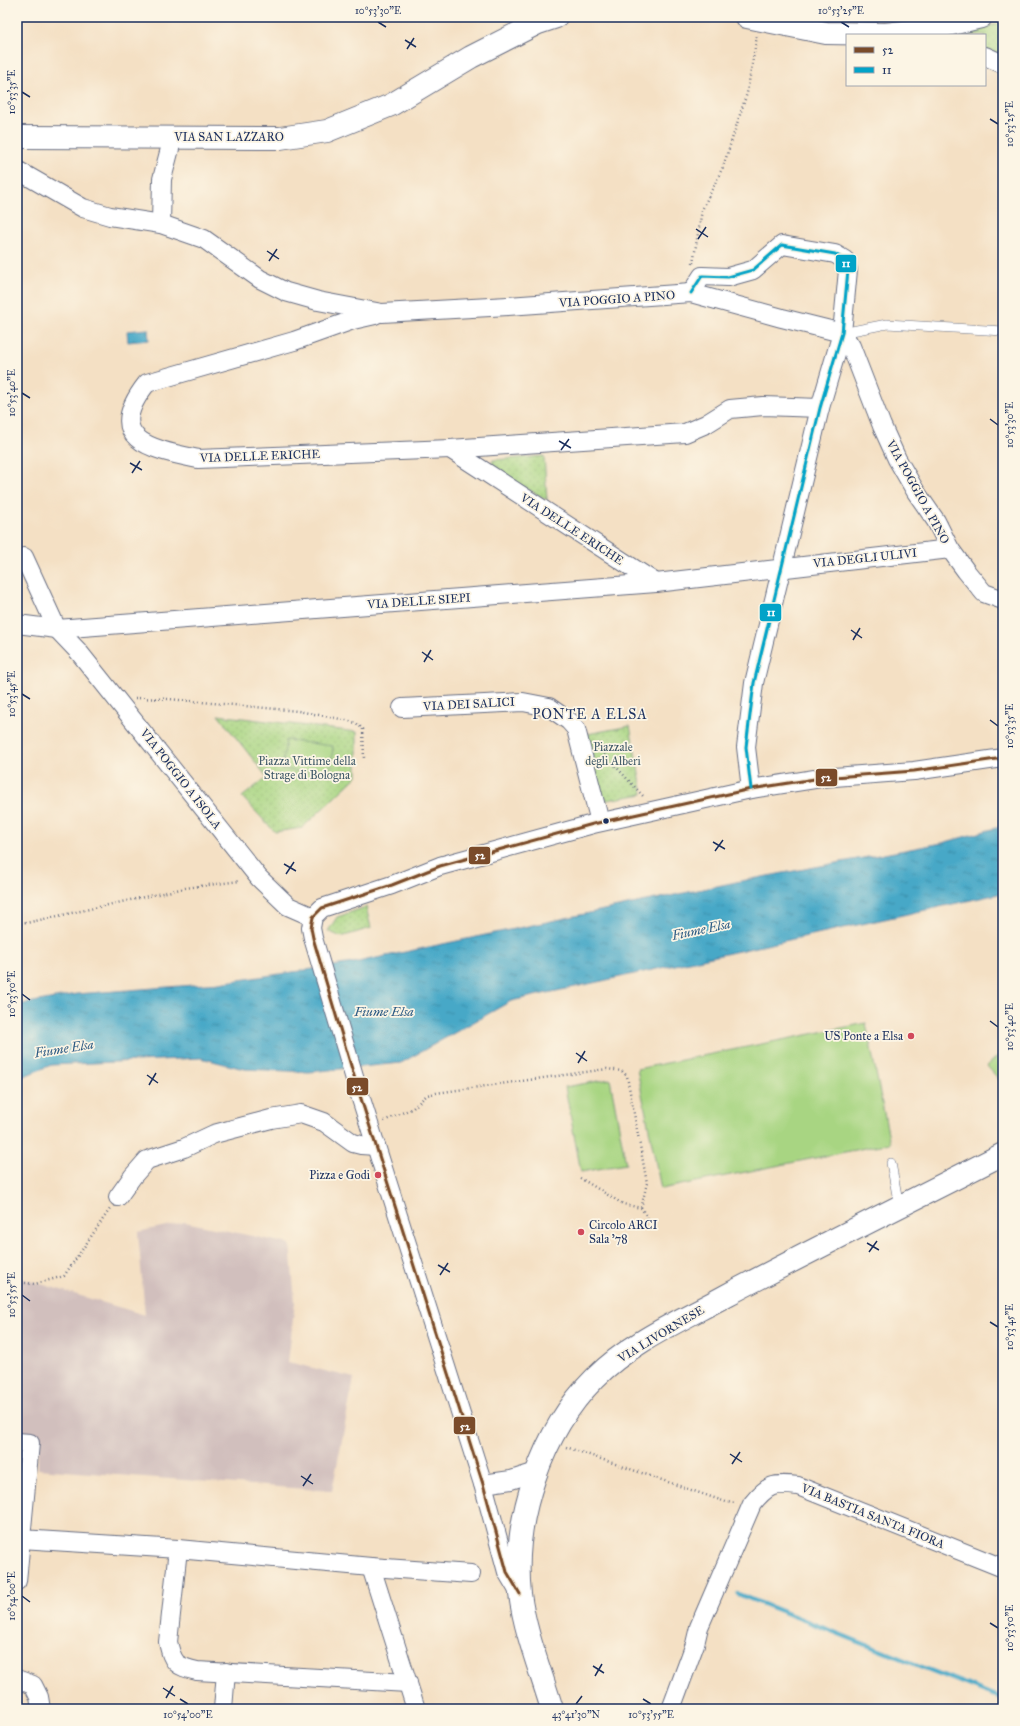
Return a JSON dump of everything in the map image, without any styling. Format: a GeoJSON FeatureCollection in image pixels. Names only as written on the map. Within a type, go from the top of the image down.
{"type":"FeatureCollection","features":[{"type":"Feature","properties":{"kind":"main road","name":"VIA SAN LAZZARO"},"geometry":{"type":"LineString","coordinates":[[17,137],[280,138],[327,131],[390,105],[471,57],[538,23],[556,17]]}},
{"type":"Feature","properties":{"kind":"main road"},"geometry":{"type":"LineString","coordinates":[[753,18],[826,33],[886,34],[936,32],[981,17]]}},
{"type":"Feature","properties":{"kind":"main road","name":"VIA LIVORNESE"},"geometry":{"type":"LineString","coordinates":[[552,1709],[527,1626],[520,1594],[519,1567],[522,1537],[527,1505],[536,1472],[565,1416],[585,1389],[604,1369],[626,1352],[658,1332],[756,1280],[1003,1154]]}},
{"type":"Feature","properties":{"kind":"street"},"geometry":{"type":"LineString","coordinates":[[986,56],[1003,64]]}},
{"type":"Feature","properties":{"kind":"street"},"geometry":{"type":"LineString","coordinates":[[161,224],[162,179],[173,137]]}},
{"type":"Feature","properties":{"kind":"street","name":"VIA POGGIO A PINO"},"geometry":{"type":"LineString","coordinates":[[17,170],[82,208],[110,216],[161,224],[204,239],[260,279],[286,292],[318,301],[382,313],[691,293],[842,333],[851,346],[897,459],[916,492],[936,521],[950,549],[984,593],[1003,600]]}},
{"type":"Feature","properties":{"kind":"street"},"geometry":{"type":"LineString","coordinates":[[691,293],[702,276],[728,277],[753,270],[782,245],[835,254],[845,260],[848,270],[842,333],[820,408],[753,691],[746,747],[752,789]]}},
{"type":"Feature","properties":{"kind":"street","name":"VIA DELLE ERICHE"},"geometry":{"type":"LineString","coordinates":[[382,313],[353,320],[272,348],[146,383],[136,397],[129,413],[129,425],[135,438],[159,451],[198,459],[450,449],[656,583]]}},
{"type":"Feature","properties":{"kind":"street"},"geometry":{"type":"LineString","coordinates":[[450,449],[684,433],[706,424],[730,409],[763,406],[820,408]]}},
{"type":"Feature","properties":{"kind":"street","name":"VIA DEGLI ULIVI"},"geometry":{"type":"LineString","coordinates":[[781,568],[950,549]]}},
{"type":"Feature","properties":{"kind":"street"},"geometry":{"type":"LineString","coordinates":[[24,557],[57,629]]}},
{"type":"Feature","properties":{"kind":"street","name":"VIA DELLE SIEPI"},"geometry":{"type":"LineString","coordinates":[[57,629],[656,583],[781,568]]}},
{"type":"Feature","properties":{"kind":"street"},"geometry":{"type":"LineString","coordinates":[[17,624],[57,629]]}},
{"type":"Feature","properties":{"kind":"street","name":"VIA POGGIO A ISOLA"},"geometry":{"type":"LineString","coordinates":[[57,629],[78,651],[259,878],[288,906],[313,917]]}},
{"type":"Feature","properties":{"kind":"street","name":"VIA DEI SALICI"},"geometry":{"type":"LineString","coordinates":[[402,708],[523,702],[549,707],[570,721],[576,729],[600,822]]}},
{"type":"Feature","properties":{"kind":"street"},"geometry":{"type":"LineString","coordinates":[[520,1594],[507,1572],[483,1484],[357,1086],[313,938],[311,928],[313,917],[322,908],[392,885],[440,866],[600,822],[658,811],[752,789],[821,778],[914,771],[1003,758]]}},
{"type":"Feature","properties":{"kind":"street"},"geometry":{"type":"LineString","coordinates":[[118,1197],[147,1160],[184,1148],[214,1134],[271,1119],[301,1114],[324,1122],[354,1143],[376,1146]]}},
{"type":"Feature","properties":{"kind":"street"},"geometry":{"type":"LineString","coordinates":[[17,1442],[30,1443],[17,1581]]}},
{"type":"Feature","properties":{"kind":"street"},"geometry":{"type":"LineString","coordinates":[[483,1484],[511,1480],[536,1472]]}},
{"type":"Feature","properties":{"kind":"street","name":"VIA BASTIA SANTA FIORA"},"geometry":{"type":"LineString","coordinates":[[671,1709],[695,1644],[699,1628],[752,1504],[762,1492],[779,1484],[798,1486],[1003,1568]]}},
{"type":"Feature","properties":{"kind":"street"},"geometry":{"type":"LineString","coordinates":[[21,1538],[178,1549],[370,1567],[471,1574]]}},
{"type":"Feature","properties":{"kind":"street"},"geometry":{"type":"LineString","coordinates":[[178,1549],[168,1642],[171,1656],[180,1667],[197,1671],[408,1683]]}},
{"type":"Feature","properties":{"kind":"street"},"geometry":{"type":"LineString","coordinates":[[370,1567],[416,1709]]}},
{"type":"Feature","properties":{"kind":"street"},"geometry":{"type":"LineString","coordinates":[[223,1709],[226,1672]]}},
{"type":"Feature","properties":{"kind":"street"},"geometry":{"type":"LineString","coordinates":[[17,1679],[33,1685],[39,1697],[41,1709]]}},
{"type":"Feature","properties":{"kind":"lane"},"geometry":{"type":"LineString","coordinates":[[842,333],[888,324],[1003,331]]}},
{"type":"Feature","properties":{"kind":"lane"},"geometry":{"type":"LineString","coordinates":[[891,1163],[899,1207]]}},
{"type":"Feature","properties":{"kind":"path"},"geometry":{"type":"LineString","coordinates":[[691,293],[692,267],[702,210],[723,167],[747,94],[753,18]]}},
{"type":"Feature","properties":{"kind":"path"},"geometry":{"type":"LineString","coordinates":[[115,697],[169,698],[298,711],[346,720],[356,723],[364,729],[364,759]]}},
{"type":"Feature","properties":{"kind":"path"},"geometry":{"type":"LineString","coordinates":[[597,746],[627,780],[658,811]]}},
{"type":"Feature","properties":{"kind":"path"},"geometry":{"type":"LineString","coordinates":[[17,925],[185,888],[259,878]]}},
{"type":"Feature","properties":{"kind":"path"},"geometry":{"type":"LineString","coordinates":[[370,1127],[414,1108],[427,1095],[607,1069],[622,1071],[627,1076],[647,1184],[641,1208]]}},
{"type":"Feature","properties":{"kind":"path"},"geometry":{"type":"LineString","coordinates":[[580,1178],[623,1204],[641,1208],[650,1222]]}},
{"type":"Feature","properties":{"kind":"path"},"geometry":{"type":"LineString","coordinates":[[17,1282],[35,1284],[64,1276],[118,1197]]}},
{"type":"Feature","properties":{"kind":"path"},"geometry":{"type":"LineString","coordinates":[[552,1440],[565,1447],[726,1502],[752,1504]]}},
{"type":"Feature","properties":{"kind":"shaded area"},"geometry":{"type":"Polygon","coordinates":[[[185,1222],[290,1244],[295,1302],[288,1362],[354,1378],[332,1491],[38,1469],[38,1436],[17,1437],[17,1277],[145,1315],[138,1232],[185,1222]]]}},
{"type":"Feature","properties":{"kind":"green space"},"geometry":{"type":"Polygon","coordinates":[[[1003,23],[1003,44],[997,55],[986,50],[986,34],[965,34],[971,29],[1003,23]]]}},
{"type":"Feature","properties":{"kind":"green space"},"geometry":{"type":"Polygon","coordinates":[[[544,456],[547,500],[493,470],[491,465],[493,460],[544,456]]]}},
{"type":"Feature","properties":{"kind":"green space","name":"Piazza Vittime della Strage di Bologna"},"geometry":{"type":"Polygon","coordinates":[[[218,715],[357,732],[357,776],[302,828],[275,832],[242,797],[267,777],[218,715]]]}},
{"type":"Feature","properties":{"kind":"green space","name":"Piazzale degli Alberi"},"geometry":{"type":"Polygon","coordinates":[[[630,726],[643,794],[602,801],[587,734],[630,726]]]}},
{"type":"Feature","properties":{"kind":"green space"},"geometry":{"type":"Polygon","coordinates":[[[286,740],[333,746],[330,775],[282,769],[286,740]]]}},
{"type":"Feature","properties":{"kind":"green space"},"geometry":{"type":"Polygon","coordinates":[[[366,907],[371,928],[341,937],[328,931],[337,917],[366,907]]]}},
{"type":"Feature","properties":{"kind":"green space"},"geometry":{"type":"Polygon","coordinates":[[[866,1023],[890,1143],[661,1189],[637,1069],[866,1023]]]}},
{"type":"Feature","properties":{"kind":"green space"},"geometry":{"type":"Polygon","coordinates":[[[1003,1051],[1003,1084],[987,1066],[1003,1051]]]}},
{"type":"Feature","properties":{"kind":"green space"},"geometry":{"type":"Polygon","coordinates":[[[610,1079],[626,1164],[581,1172],[565,1087],[610,1079]]]}},
{"type":"Feature","properties":{"kind":"water"},"geometry":{"type":"Polygon","coordinates":[[[148,329],[149,340],[128,342],[127,331],[148,329]]]}},
{"type":"Feature","properties":{"kind":"water","name":"Fiume Elsa"},"geometry":{"type":"Polygon","coordinates":[[[1003,826],[1003,893],[511,1001],[401,1063],[309,1072],[244,1069],[201,1058],[51,1065],[17,1079],[17,1005],[77,994],[219,983],[353,963],[736,882],[942,843],[1003,826]]]}},
{"type":"Feature","properties":{"kind":"waterway"},"geometry":{"type":"LineString","coordinates":[[738,1594],[1003,1699]]}},
{"type":"Feature","properties":{"kind":"transit line","name":"11"},"geometry":{"type":"LineString","coordinates":[[691,293],[702,276],[728,277],[753,270],[782,245],[835,254],[845,260],[848,270],[842,333],[820,408],[754,683],[746,747],[751,789]]}},
{"type":"Feature","properties":{"kind":"transit line","name":"52"},"geometry":{"type":"LineString","coordinates":[[520,1594],[507,1572],[483,1484],[357,1086],[313,938],[311,928],[313,917],[322,908],[392,885],[440,866],[593,824],[751,789],[821,778],[914,771],[1003,758]]}},
{"type":"Feature","properties":{"kind":"place","name":"US Ponte a Elsa"},"geometry":{"type":"Point","coordinates":[911,1036]}},
{"type":"Feature","properties":{"kind":"place","name":"Pizza e Godi"},"geometry":{"type":"Point","coordinates":[378,1175]}},
{"type":"Feature","properties":{"kind":"place","name":"Circolo ARCI Sala '78"},"geometry":{"type":"Point","coordinates":[581,1232]}},
{"type":"Feature","properties":{"kind":"district","name":"PONTE A ELSA"},"geometry":{"type":"Point","coordinates":[590,714]}}]}
